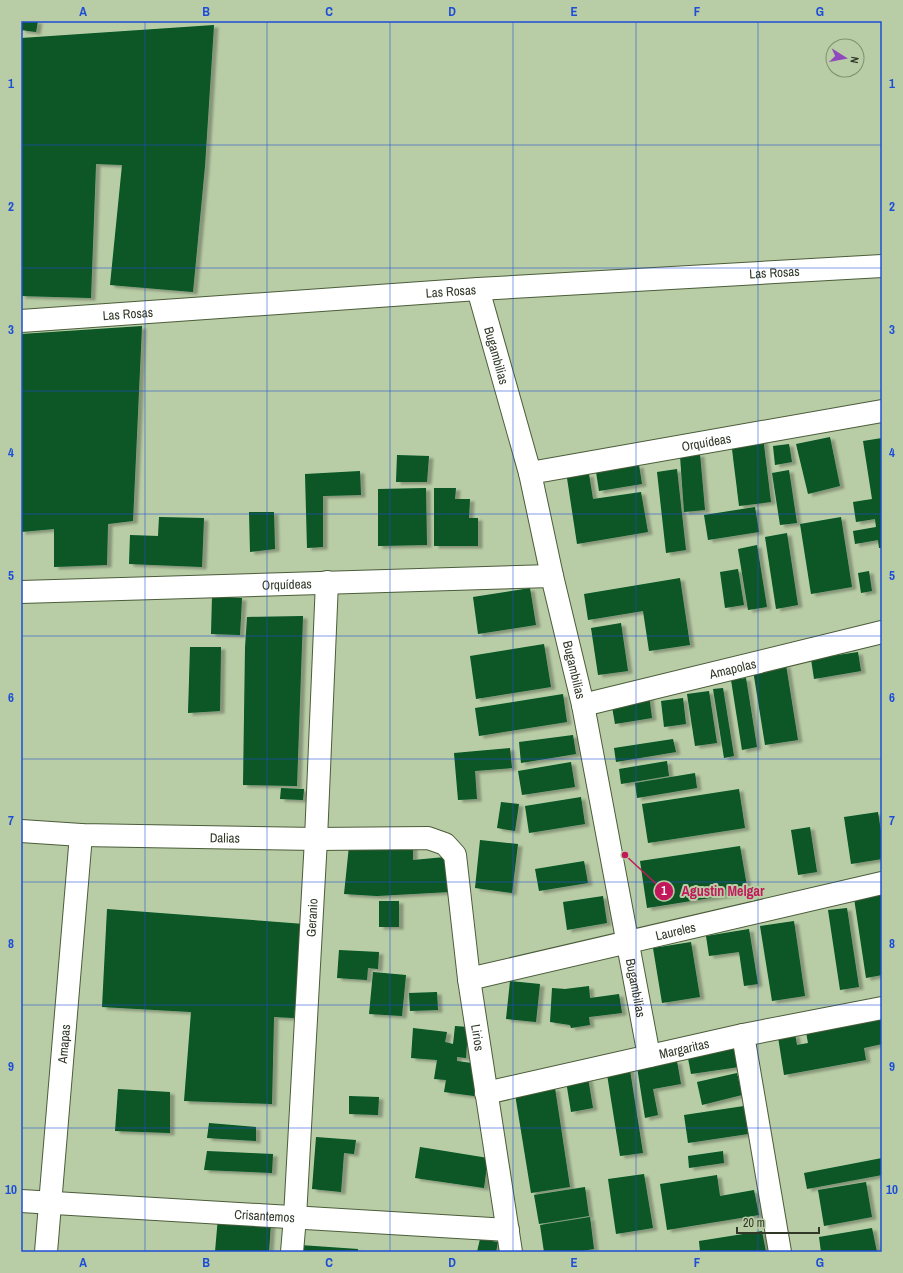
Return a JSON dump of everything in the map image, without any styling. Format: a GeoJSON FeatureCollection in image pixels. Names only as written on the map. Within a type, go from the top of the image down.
{"type":"FeatureCollection","features":[{"type":"Feature","properties":{"kind":"street","name":"Las Rosas"},"geometry":{"type":"LineString","coordinates":[[21,321],[478,289],[882,266]]}},
{"type":"Feature","properties":{"kind":"street","name":"Bugambilias"},"geometry":{"type":"LineString","coordinates":[[478,289],[530,473],[552,576],[583,705],[650,1056]]}},
{"type":"Feature","properties":{"kind":"street","name":"Orquídeas"},"geometry":{"type":"LineString","coordinates":[[530,473],[882,411]]}},
{"type":"Feature","properties":{"kind":"street","name":"Orquídeas"},"geometry":{"type":"LineString","coordinates":[[21,592],[552,576]]}},
{"type":"Feature","properties":{"kind":"street","name":"Geranio"},"geometry":{"type":"LineString","coordinates":[[292,1252],[316,839],[327,582]]}},
{"type":"Feature","properties":{"kind":"street","name":"Amapolas"},"geometry":{"type":"LineString","coordinates":[[583,705],[882,632]]}},
{"type":"Feature","properties":{"kind":"street","name":"Dalias"},"geometry":{"type":"LineString","coordinates":[[21,831],[81,835],[316,839],[428,838]]}},
{"type":"Feature","properties":{"kind":"street","name":"Amapas"},"geometry":{"type":"LineString","coordinates":[[46,1252],[81,835]]}},
{"type":"Feature","properties":{"kind":"street","name":"Lirios"},"geometry":{"type":"LineString","coordinates":[[428,838],[445,844],[455,855],[469,979],[511,1252]]}},
{"type":"Feature","properties":{"kind":"street","name":"Laureles"},"geometry":{"type":"LineString","coordinates":[[469,979],[882,883]]}},
{"type":"Feature","properties":{"kind":"street","name":"Margaritas"},"geometry":{"type":"LineString","coordinates":[[486,1093],[744,1035],[882,1008]]}},
{"type":"Feature","properties":{"kind":"street"},"geometry":{"type":"LineString","coordinates":[[744,1035],[780,1252]]}},
{"type":"Feature","properties":{"kind":"street","name":"Crisantemos"},"geometry":{"type":"LineString","coordinates":[[21,1201],[508,1230]]}},
{"type":"Feature","properties":{"kind":"building"},"geometry":{"type":"Polygon","coordinates":[[[21,21],[38,21],[36,32],[21,30],[21,21]]]}},
{"type":"Feature","properties":{"kind":"building"},"geometry":{"type":"Polygon","coordinates":[[[214,25],[205,166],[193,292],[110,285],[122,165],[96,164],[91,298],[21,296],[21,38],[214,25]]]}},
{"type":"Feature","properties":{"kind":"building"},"geometry":{"type":"Polygon","coordinates":[[[142,326],[133,521],[108,524],[107,565],[54,567],[54,529],[21,532],[21,334],[142,326]]]}},
{"type":"Feature","properties":{"kind":"building"},"geometry":{"type":"Polygon","coordinates":[[[763,437],[771,502],[739,506],[731,441],[763,437]]]}},
{"type":"Feature","properties":{"kind":"building"},"geometry":{"type":"Polygon","coordinates":[[[830,437],[840,486],[808,494],[796,444],[830,437]]]}},
{"type":"Feature","properties":{"kind":"building"},"geometry":{"type":"Polygon","coordinates":[[[882,438],[882,548],[879,548],[878,540],[855,544],[853,531],[876,527],[875,519],[856,522],[853,502],[872,499],[863,441],[882,438]]]}},
{"type":"Feature","properties":{"kind":"building"},"geometry":{"type":"Polygon","coordinates":[[[789,444],[792,462],[775,465],[773,446],[789,444]]]}},
{"type":"Feature","properties":{"kind":"building"},"geometry":{"type":"Polygon","coordinates":[[[700,454],[705,510],[684,512],[680,456],[700,454]]]}},
{"type":"Feature","properties":{"kind":"building"},"geometry":{"type":"Polygon","coordinates":[[[397,455],[429,456],[427,482],[396,482],[397,455]]]}},
{"type":"Feature","properties":{"kind":"building"},"geometry":{"type":"Polygon","coordinates":[[[639,465],[642,484],[599,491],[596,472],[639,465]]]}},
{"type":"Feature","properties":{"kind":"building"},"geometry":{"type":"Polygon","coordinates":[[[677,469],[686,550],[666,553],[657,472],[677,469]]]}},
{"type":"Feature","properties":{"kind":"building"},"geometry":{"type":"Polygon","coordinates":[[[789,470],[797,523],[780,525],[772,473],[789,470]]]}},
{"type":"Feature","properties":{"kind":"building"},"geometry":{"type":"Polygon","coordinates":[[[360,471],[361,495],[323,496],[323,547],[307,548],[305,474],[360,471]]]}},
{"type":"Feature","properties":{"kind":"building"},"geometry":{"type":"Polygon","coordinates":[[[589,474],[593,499],[641,492],[648,532],[577,544],[567,478],[589,474]]]}},
{"type":"Feature","properties":{"kind":"building"},"geometry":{"type":"Polygon","coordinates":[[[426,488],[427,545],[378,546],[378,489],[426,488]]]}},
{"type":"Feature","properties":{"kind":"building"},"geometry":{"type":"Polygon","coordinates":[[[434,488],[456,488],[455,499],[470,499],[469,518],[478,518],[478,546],[434,546],[434,488]]]}},
{"type":"Feature","properties":{"kind":"building"},"geometry":{"type":"Polygon","coordinates":[[[755,507],[759,532],[708,540],[704,515],[755,507]]]}},
{"type":"Feature","properties":{"kind":"building"},"geometry":{"type":"Polygon","coordinates":[[[249,512],[274,512],[275,549],[250,552],[249,512]]]}},
{"type":"Feature","properties":{"kind":"building"},"geometry":{"type":"Polygon","coordinates":[[[159,517],[204,518],[202,567],[129,564],[130,535],[158,536],[159,517]]]}},
{"type":"Feature","properties":{"kind":"building"},"geometry":{"type":"Polygon","coordinates":[[[841,517],[852,587],[811,594],[800,524],[841,517]]]}},
{"type":"Feature","properties":{"kind":"building"},"geometry":{"type":"Polygon","coordinates":[[[787,533],[798,605],[776,609],[765,537],[787,533]]]}},
{"type":"Feature","properties":{"kind":"building"},"geometry":{"type":"Polygon","coordinates":[[[757,545],[767,607],[748,610],[738,549],[757,545]]]}},
{"type":"Feature","properties":{"kind":"building"},"geometry":{"type":"Polygon","coordinates":[[[738,569],[744,605],[725,608],[720,572],[738,569]]]}},
{"type":"Feature","properties":{"kind":"building"},"geometry":{"type":"Polygon","coordinates":[[[869,571],[872,591],[861,593],[858,573],[869,571]]]}},
{"type":"Feature","properties":{"kind":"building"},"geometry":{"type":"Polygon","coordinates":[[[680,578],[690,645],[649,651],[643,611],[588,620],[584,594],[680,578]]]}},
{"type":"Feature","properties":{"kind":"building"},"geometry":{"type":"Polygon","coordinates":[[[530,588],[536,625],[478,634],[473,597],[530,588]]]}},
{"type":"Feature","properties":{"kind":"building"},"geometry":{"type":"Polygon","coordinates":[[[212,596],[242,598],[240,635],[211,634],[212,596]]]}},
{"type":"Feature","properties":{"kind":"building"},"geometry":{"type":"Polygon","coordinates":[[[303,616],[297,786],[243,785],[245,648],[247,617],[303,616]]]}},
{"type":"Feature","properties":{"kind":"building"},"geometry":{"type":"Polygon","coordinates":[[[621,623],[628,671],[598,675],[591,628],[621,623]]]}},
{"type":"Feature","properties":{"kind":"building"},"geometry":{"type":"Polygon","coordinates":[[[544,644],[551,687],[476,699],[470,656],[544,644]]]}},
{"type":"Feature","properties":{"kind":"building"},"geometry":{"type":"Polygon","coordinates":[[[190,647],[221,647],[220,711],[188,713],[190,647]]]}},
{"type":"Feature","properties":{"kind":"building"},"geometry":{"type":"Polygon","coordinates":[[[858,652],[861,671],[814,679],[811,659],[858,652]]]}},
{"type":"Feature","properties":{"kind":"building"},"geometry":{"type":"Polygon","coordinates":[[[786,665],[798,740],[765,745],[753,670],[786,665]]]}},
{"type":"Feature","properties":{"kind":"building"},"geometry":{"type":"Polygon","coordinates":[[[746,678],[757,747],[742,750],[731,680],[746,678]]]}},
{"type":"Feature","properties":{"kind":"building"},"geometry":{"type":"Polygon","coordinates":[[[723,688],[734,756],[724,758],[713,689],[723,688]]]}},
{"type":"Feature","properties":{"kind":"building"},"geometry":{"type":"Polygon","coordinates":[[[709,691],[717,743],[695,746],[687,694],[709,691]]]}},
{"type":"Feature","properties":{"kind":"building"},"geometry":{"type":"Polygon","coordinates":[[[563,694],[567,722],[479,736],[475,708],[563,694]]]}},
{"type":"Feature","properties":{"kind":"building"},"geometry":{"type":"Polygon","coordinates":[[[649,695],[652,718],[615,724],[611,701],[649,695]]]}},
{"type":"Feature","properties":{"kind":"building"},"geometry":{"type":"Polygon","coordinates":[[[683,698],[686,724],[664,727],[661,701],[683,698]]]}},
{"type":"Feature","properties":{"kind":"building"},"geometry":{"type":"Polygon","coordinates":[[[573,735],[576,754],[521,763],[519,742],[573,735]]]}},
{"type":"Feature","properties":{"kind":"building"},"geometry":{"type":"Polygon","coordinates":[[[673,739],[676,752],[616,762],[614,748],[673,739]]]}},
{"type":"Feature","properties":{"kind":"building"},"geometry":{"type":"Polygon","coordinates":[[[510,748],[512,768],[475,771],[477,799],[458,800],[454,753],[510,748]]]}},
{"type":"Feature","properties":{"kind":"building"},"geometry":{"type":"Polygon","coordinates":[[[667,761],[669,776],[621,784],[619,769],[667,761]]]}},
{"type":"Feature","properties":{"kind":"building"},"geometry":{"type":"Polygon","coordinates":[[[571,762],[575,787],[522,795],[518,771],[571,762]]]}},
{"type":"Feature","properties":{"kind":"building"},"geometry":{"type":"Polygon","coordinates":[[[695,773],[697,788],[637,798],[635,783],[695,773]]]}},
{"type":"Feature","properties":{"kind":"building"},"geometry":{"type":"Polygon","coordinates":[[[281,788],[304,789],[303,800],[280,799],[281,788]]]}},
{"type":"Feature","properties":{"kind":"building"},"geometry":{"type":"Polygon","coordinates":[[[739,789],[745,828],[648,843],[642,804],[739,789]]]}},
{"type":"Feature","properties":{"kind":"building"},"geometry":{"type":"Polygon","coordinates":[[[581,797],[585,824],[529,833],[525,806],[581,797]]]}},
{"type":"Feature","properties":{"kind":"building"},"geometry":{"type":"Polygon","coordinates":[[[501,802],[519,804],[515,831],[497,828],[501,802]]]}},
{"type":"Feature","properties":{"kind":"building"},"geometry":{"type":"Polygon","coordinates":[[[878,812],[882,838],[882,859],[851,864],[844,817],[878,812]]]}},
{"type":"Feature","properties":{"kind":"building"},"geometry":{"type":"Polygon","coordinates":[[[810,827],[817,872],[798,875],[791,830],[810,827]]]}},
{"type":"Feature","properties":{"kind":"building"},"geometry":{"type":"Polygon","coordinates":[[[480,840],[518,844],[512,893],[475,888],[480,840]]]}},
{"type":"Feature","properties":{"kind":"building"},"geometry":{"type":"Polygon","coordinates":[[[413,844],[413,860],[445,857],[449,892],[377,896],[344,894],[349,846],[413,844]]]}},
{"type":"Feature","properties":{"kind":"building"},"geometry":{"type":"Polygon","coordinates":[[[740,846],[748,892],[647,908],[640,861],[740,846]]]}},
{"type":"Feature","properties":{"kind":"building"},"geometry":{"type":"Polygon","coordinates":[[[584,861],[588,883],[539,891],[535,869],[584,861]]]}},
{"type":"Feature","properties":{"kind":"building"},"geometry":{"type":"Polygon","coordinates":[[[882,893],[882,975],[866,978],[854,898],[882,893]]]}},
{"type":"Feature","properties":{"kind":"building"},"geometry":{"type":"Polygon","coordinates":[[[603,896],[607,923],[567,930],[563,902],[603,896]]]}},
{"type":"Feature","properties":{"kind":"building"},"geometry":{"type":"Polygon","coordinates":[[[379,901],[399,901],[399,927],[379,927],[379,901]]]}},
{"type":"Feature","properties":{"kind":"building"},"geometry":{"type":"Polygon","coordinates":[[[847,908],[859,987],[840,990],[828,910],[847,908]]]}},
{"type":"Feature","properties":{"kind":"building"},"geometry":{"type":"Polygon","coordinates":[[[107,909],[304,924],[294,1018],[274,1017],[272,1104],[184,1101],[191,1012],[102,1007],[107,909]]]}},
{"type":"Feature","properties":{"kind":"building"},"geometry":{"type":"Polygon","coordinates":[[[794,921],[805,996],[772,1001],[760,926],[794,921]]]}},
{"type":"Feature","properties":{"kind":"building"},"geometry":{"type":"Polygon","coordinates":[[[749,929],[758,984],[744,986],[739,952],[709,956],[706,936],[749,929]]]}},
{"type":"Feature","properties":{"kind":"building"},"geometry":{"type":"Polygon","coordinates":[[[691,942],[700,997],[662,1003],[653,948],[691,942]]]}},
{"type":"Feature","properties":{"kind":"building"},"geometry":{"type":"Polygon","coordinates":[[[339,950],[379,952],[378,969],[368,968],[367,980],[337,978],[339,950]]]}},
{"type":"Feature","properties":{"kind":"building"},"geometry":{"type":"Polygon","coordinates":[[[373,972],[406,975],[402,1016],[369,1014],[373,972]]]}},
{"type":"Feature","properties":{"kind":"building"},"geometry":{"type":"Polygon","coordinates":[[[510,981],[540,984],[536,1022],[506,1019],[510,981]]]}},
{"type":"Feature","properties":{"kind":"building"},"geometry":{"type":"Polygon","coordinates":[[[589,986],[590,998],[619,994],[622,1013],[589,1017],[590,1025],[571,1028],[570,1025],[550,1022],[552,988],[565,989],[589,986]]]}},
{"type":"Feature","properties":{"kind":"building"},"geometry":{"type":"Polygon","coordinates":[[[437,992],[438,1010],[410,1011],[409,993],[437,992]]]}},
{"type":"Feature","properties":{"kind":"building"},"geometry":{"type":"Polygon","coordinates":[[[882,1018],[882,1044],[864,1048],[866,1060],[784,1075],[778,1037],[795,1034],[797,1045],[808,1043],[806,1032],[882,1018]]]}},
{"type":"Feature","properties":{"kind":"building"},"geometry":{"type":"Polygon","coordinates":[[[455,1026],[468,1027],[466,1058],[457,1057],[457,1061],[479,1064],[474,1096],[444,1092],[446,1080],[434,1079],[437,1060],[411,1058],[413,1028],[447,1032],[445,1042],[453,1044],[455,1026]]]}},
{"type":"Feature","properties":{"kind":"building"},"geometry":{"type":"Polygon","coordinates":[[[735,1045],[739,1067],[691,1074],[687,1053],[735,1045]]]}},
{"type":"Feature","properties":{"kind":"building"},"geometry":{"type":"Polygon","coordinates":[[[677,1061],[681,1084],[653,1089],[658,1115],[645,1118],[637,1067],[677,1061]]]}},
{"type":"Feature","properties":{"kind":"building"},"geometry":{"type":"Polygon","coordinates":[[[629,1064],[643,1153],[620,1156],[606,1068],[629,1064]]]}},
{"type":"Feature","properties":{"kind":"building"},"geometry":{"type":"Polygon","coordinates":[[[737,1073],[742,1095],[702,1105],[697,1082],[737,1073]]]}},
{"type":"Feature","properties":{"kind":"building"},"geometry":{"type":"Polygon","coordinates":[[[588,1078],[593,1108],[571,1112],[566,1081],[588,1078]]]}},
{"type":"Feature","properties":{"kind":"building"},"geometry":{"type":"Polygon","coordinates":[[[555,1088],[570,1187],[531,1193],[515,1094],[555,1088]]]}},
{"type":"Feature","properties":{"kind":"building"},"geometry":{"type":"Polygon","coordinates":[[[118,1089],[170,1092],[170,1133],[115,1131],[118,1089]]]}},
{"type":"Feature","properties":{"kind":"building"},"geometry":{"type":"Polygon","coordinates":[[[349,1096],[379,1097],[378,1115],[349,1114],[349,1096]]]}},
{"type":"Feature","properties":{"kind":"building"},"geometry":{"type":"Polygon","coordinates":[[[744,1106],[748,1134],[688,1143],[684,1115],[744,1106]]]}},
{"type":"Feature","properties":{"kind":"building"},"geometry":{"type":"Polygon","coordinates":[[[209,1123],[256,1127],[256,1141],[207,1138],[209,1123]]]}},
{"type":"Feature","properties":{"kind":"building"},"geometry":{"type":"Polygon","coordinates":[[[316,1137],[356,1140],[354,1154],[344,1153],[341,1192],[312,1189],[316,1137]]]}},
{"type":"Feature","properties":{"kind":"building"},"geometry":{"type":"Polygon","coordinates":[[[420,1147],[488,1158],[484,1188],[415,1178],[420,1147]]]}},
{"type":"Feature","properties":{"kind":"building"},"geometry":{"type":"Polygon","coordinates":[[[207,1151],[273,1154],[272,1173],[204,1170],[207,1151]]]}},
{"type":"Feature","properties":{"kind":"building"},"geometry":{"type":"Polygon","coordinates":[[[723,1151],[724,1163],[689,1168],[688,1156],[723,1151]]]}},
{"type":"Feature","properties":{"kind":"building"},"geometry":{"type":"Polygon","coordinates":[[[882,1158],[882,1175],[807,1189],[804,1173],[882,1158]]]}},
{"type":"Feature","properties":{"kind":"building"},"geometry":{"type":"Polygon","coordinates":[[[644,1174],[653,1228],[616,1234],[608,1179],[644,1174]]]}},
{"type":"Feature","properties":{"kind":"building"},"geometry":{"type":"Polygon","coordinates":[[[717,1175],[720,1196],[754,1190],[759,1215],[667,1230],[660,1184],[717,1175]]]}},
{"type":"Feature","properties":{"kind":"building"},"geometry":{"type":"Polygon","coordinates":[[[866,1182],[872,1217],[824,1226],[818,1190],[866,1182]]]}},
{"type":"Feature","properties":{"kind":"building"},"geometry":{"type":"Polygon","coordinates":[[[585,1187],[589,1216],[539,1224],[534,1195],[585,1187]]]}},
{"type":"Feature","properties":{"kind":"building"},"geometry":{"type":"Polygon","coordinates":[[[218,1217],[271,1222],[269,1252],[215,1252],[218,1217]]]}},
{"type":"Feature","properties":{"kind":"building"},"geometry":{"type":"Polygon","coordinates":[[[590,1217],[594,1249],[575,1252],[544,1252],[540,1225],[590,1217]]]}},
{"type":"Feature","properties":{"kind":"building"},"geometry":{"type":"Polygon","coordinates":[[[872,1228],[877,1252],[821,1252],[819,1237],[872,1228]]]}},
{"type":"Feature","properties":{"kind":"building"},"geometry":{"type":"Polygon","coordinates":[[[762,1231],[766,1252],[700,1252],[699,1241],[762,1231]]]}},
{"type":"Feature","properties":{"kind":"building"},"geometry":{"type":"Polygon","coordinates":[[[480,1239],[498,1242],[496,1252],[477,1252],[480,1239]]]}},
{"type":"Feature","properties":{"kind":"building"},"geometry":{"type":"Polygon","coordinates":[[[300,1245],[358,1249],[358,1252],[299,1252],[300,1245]]]}},
{"type":"Feature","properties":{"kind":"place","name":"Agustin Melgar"},"geometry":{"type":"Point","coordinates":[625,855]}}]}
